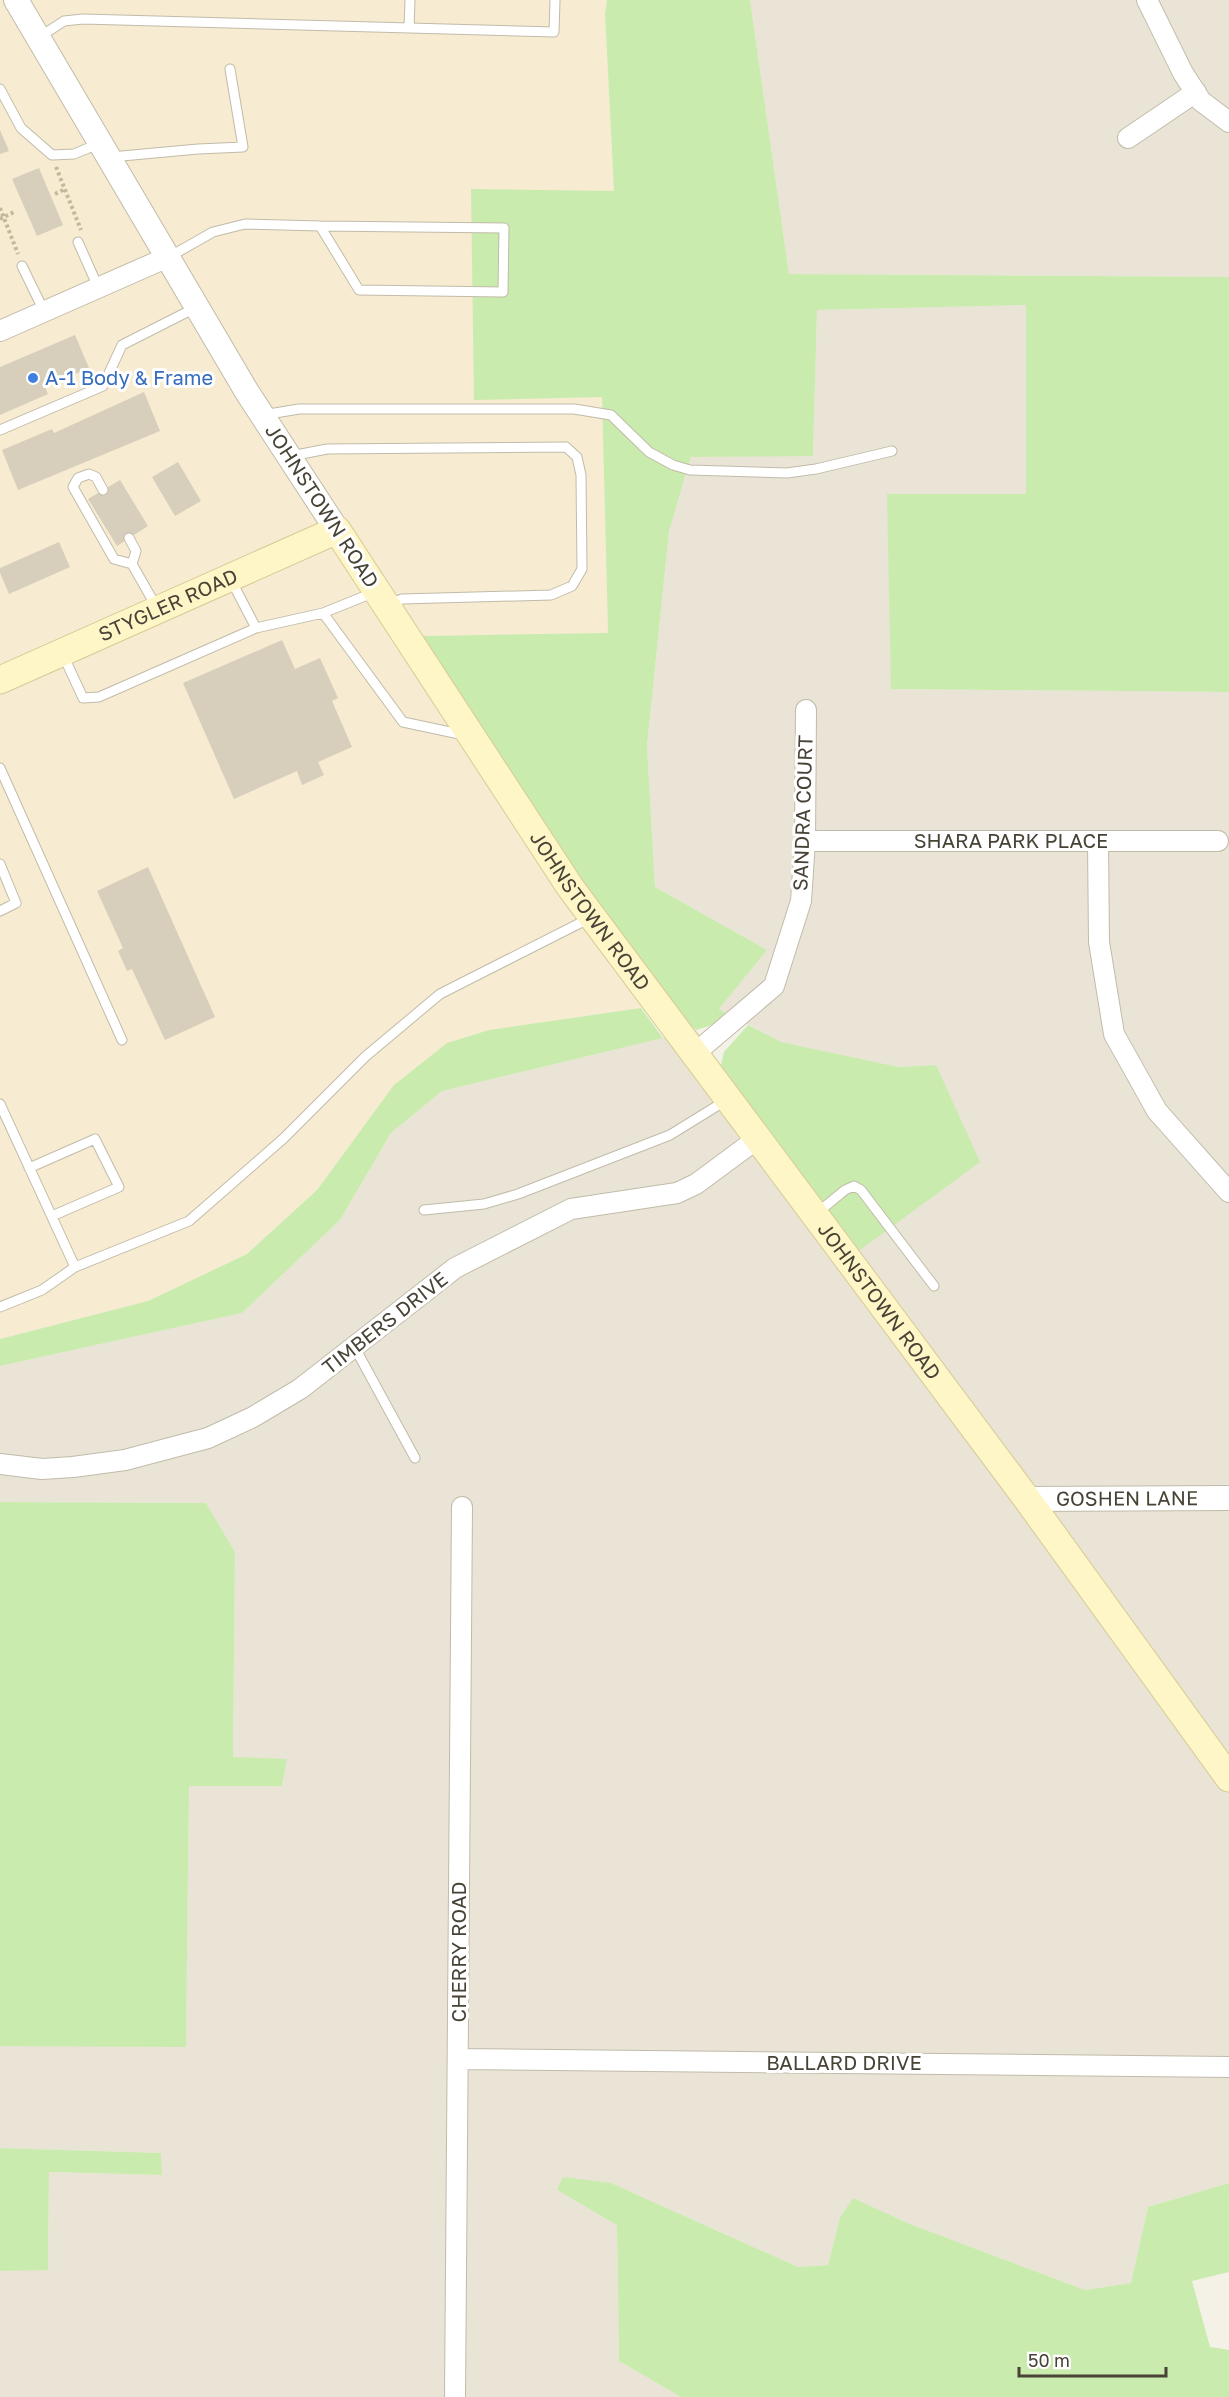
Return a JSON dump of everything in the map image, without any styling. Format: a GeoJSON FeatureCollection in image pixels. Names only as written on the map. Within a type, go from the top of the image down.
{"type":"FeatureCollection","features":[{"type":"Feature","properties":{"kind":"main road","name":"STYGLER ROAD"},"geometry":{"type":"LineString","coordinates":[[0,680],[337,530]]}},
{"type":"Feature","properties":{"kind":"main road","name":"JOHNSTOWN ROAD"},"geometry":{"type":"LineString","coordinates":[[337,530],[592,917],[1027,1499],[1229,1778]]}},
{"type":"Feature","properties":{"kind":"street","name":"JOHNSTOWN ROAD"},"geometry":{"type":"LineString","coordinates":[[16,0],[262,415],[337,530]]}},
{"type":"Feature","properties":{"kind":"street"},"geometry":{"type":"LineString","coordinates":[[1147,0],[1183,73],[1201,101],[1229,122]]}},
{"type":"Feature","properties":{"kind":"street"},"geometry":{"type":"LineString","coordinates":[[1128,138],[1196,92]]}},
{"type":"Feature","properties":{"kind":"street"},"geometry":{"type":"LineString","coordinates":[[0,331],[168,257]]}},
{"type":"Feature","properties":{"kind":"street","name":"SANDRA COURT"},"geometry":{"type":"LineString","coordinates":[[693,1055],[774,986],[801,901],[805,840],[806,710]]}},
{"type":"Feature","properties":{"kind":"street","name":"SHARA PARK PLACE"},"geometry":{"type":"LineString","coordinates":[[805,840],[1218,841]]}},
{"type":"Feature","properties":{"kind":"street"},"geometry":{"type":"LineString","coordinates":[[1098,842],[1099,942],[1114,1034],[1157,1111],[1229,1192]]}},
{"type":"Feature","properties":{"kind":"street","name":"TIMBERS DRIVE"},"geometry":{"type":"LineString","coordinates":[[0,1464],[42,1469],[73,1467],[125,1460],[208,1438],[253,1417],[300,1389],[455,1268],[571,1209],[677,1193],[696,1184],[757,1139]]}},
{"type":"Feature","properties":{"kind":"street","name":"GOSHEN LANE"},"geometry":{"type":"LineString","coordinates":[[1027,1499],[1229,1498]]}},
{"type":"Feature","properties":{"kind":"street","name":"CHERRY ROAD"},"geometry":{"type":"LineString","coordinates":[[455,2397],[462,1507]]}},
{"type":"Feature","properties":{"kind":"street","name":"BALLARD DRIVE"},"geometry":{"type":"LineString","coordinates":[[459,2059],[1229,2067]]}},
{"type":"Feature","properties":{"kind":"lane"},"geometry":{"type":"LineString","coordinates":[[409,28],[410,0]]}},
{"type":"Feature","properties":{"kind":"lane"},"geometry":{"type":"LineString","coordinates":[[38,38],[64,21],[83,19],[554,32],[555,0]]}},
{"type":"Feature","properties":{"kind":"lane"},"geometry":{"type":"LineString","coordinates":[[0,88],[21,128],[52,155],[104,150],[243,147],[230,69]]}},
{"type":"Feature","properties":{"kind":"lane"},"geometry":{"type":"LineString","coordinates":[[168,257],[213,232],[245,224],[504,228],[503,292],[359,290],[320,226]]}},
{"type":"Feature","properties":{"kind":"lane"},"geometry":{"type":"LineString","coordinates":[[78,242],[98,287]]}},
{"type":"Feature","properties":{"kind":"lane"},"geometry":{"type":"LineString","coordinates":[[22,266],[44,311]]}},
{"type":"Feature","properties":{"kind":"lane"},"geometry":{"type":"LineString","coordinates":[[0,430],[103,386],[122,345],[197,307]]}},
{"type":"Feature","properties":{"kind":"lane"},"geometry":{"type":"LineString","coordinates":[[262,415],[298,409],[574,409],[611,415],[650,452],[673,465],[690,470],[787,473],[892,452]]}},
{"type":"Feature","properties":{"kind":"lane"},"geometry":{"type":"LineString","coordinates":[[62,653],[83,698],[99,697],[256,628],[382,598],[550,595],[572,586],[582,569],[581,475],[577,457],[566,447],[327,448],[289,456]]}},
{"type":"Feature","properties":{"kind":"lane"},"geometry":{"type":"LineString","coordinates":[[103,490],[96,477],[89,474],[78,478],[73,487],[114,559],[132,564],[158,610]]}},
{"type":"Feature","properties":{"kind":"lane"},"geometry":{"type":"LineString","coordinates":[[129,538],[136,551],[132,564]]}},
{"type":"Feature","properties":{"kind":"lane"},"geometry":{"type":"LineString","coordinates":[[230,578],[256,628]]}},
{"type":"Feature","properties":{"kind":"lane"},"geometry":{"type":"LineString","coordinates":[[323,613],[403,722],[472,736]]}},
{"type":"Feature","properties":{"kind":"lane"},"geometry":{"type":"LineString","coordinates":[[0,768],[122,1040]]}},
{"type":"Feature","properties":{"kind":"lane"},"geometry":{"type":"LineString","coordinates":[[0,864],[16,903],[0,910]]}},
{"type":"Feature","properties":{"kind":"lane"},"geometry":{"type":"LineString","coordinates":[[0,1306],[42,1290],[75,1266],[189,1221],[285,1138],[366,1056],[440,994],[592,917]]}},
{"type":"Feature","properties":{"kind":"lane"},"geometry":{"type":"LineString","coordinates":[[424,1210],[484,1204],[518,1194],[670,1135],[727,1100]]}},
{"type":"Feature","properties":{"kind":"lane"},"geometry":{"type":"LineString","coordinates":[[0,1104],[75,1266]]}},
{"type":"Feature","properties":{"kind":"lane"},"geometry":{"type":"LineString","coordinates":[[29,1168],[95,1139],[119,1187],[52,1216]]}},
{"type":"Feature","properties":{"kind":"lane"},"geometry":{"type":"LineString","coordinates":[[814,1215],[845,1190],[854,1186],[861,1190],[934,1286]]}},
{"type":"Feature","properties":{"kind":"lane"},"geometry":{"type":"LineString","coordinates":[[355,1348],[415,1458]]}},
{"type":"Feature","properties":{"kind":"path"},"geometry":{"type":"LineString","coordinates":[[49,152],[82,232],[78,242]]}},
{"type":"Feature","properties":{"kind":"path"},"geometry":{"type":"LineString","coordinates":[[55,194],[65,189]]}},
{"type":"Feature","properties":{"kind":"path"},"geometry":{"type":"LineString","coordinates":[[0,208],[22,266]]}},
{"type":"Feature","properties":{"kind":"path"},"geometry":{"type":"LineString","coordinates":[[2,218],[16,211]]}},
{"type":"Feature","properties":{"kind":"shaded area"},"geometry":{"type":"Polygon","coordinates":[[[0,0],[607,0],[605,14],[614,191],[471,190],[602,397],[608,633],[424,636],[666,995],[641,1008],[489,1030],[447,1043],[394,1085],[317,1190],[247,1254],[148,1301],[0,1339],[0,0]]]}},
{"type":"Feature","properties":{"kind":"shaded area"},"geometry":{"type":"Polygon","coordinates":[[[750,0],[1229,0],[1229,277],[789,274],[750,0]]]}},
{"type":"Feature","properties":{"kind":"shaded area"},"geometry":{"type":"Polygon","coordinates":[[[1027,305],[1026,494],[891,689],[1229,692],[1229,2183],[1148,2207],[1131,2283],[1085,2290],[910,2224],[853,2198],[840,2217],[828,2265],[798,2267],[611,2183],[557,2190],[617,2224],[619,2361],[681,2397],[0,2397],[0,2271],[48,2269],[49,2172],[162,2175],[160,2153],[0,2148],[0,2046],[186,2046],[189,1785],[282,1786],[287,1759],[233,1758],[235,1552],[206,1503],[0,1502],[0,1366],[242,1313],[340,1220],[391,1133],[442,1091],[696,1030],[855,1253],[936,1065],[899,1067],[780,1042],[719,1009],[767,950],[655,887],[647,746],[669,531],[691,457],[813,455],[817,310],[1027,305]]]}},
{"type":"Feature","properties":{"kind":"green space"},"geometry":{"type":"Polygon","coordinates":[[[607,0],[750,0],[789,274],[1229,277],[1229,692],[891,689],[887,494],[1026,494],[1026,305],[817,310],[813,456],[691,457],[669,531],[647,746],[655,887],[767,950],[719,1009],[729,1015],[696,1030],[687,1022],[600,912],[539,823],[423,636],[608,633],[602,397],[474,400],[471,189],[614,191],[605,14],[607,0]]]}},
{"type":"Feature","properties":{"kind":"green space"},"geometry":{"type":"Polygon","coordinates":[[[641,1008],[663,1038],[442,1091],[391,1133],[340,1220],[242,1313],[0,1366],[0,1339],[148,1301],[247,1254],[317,1190],[394,1085],[447,1043],[489,1030],[641,1008]]]}},
{"type":"Feature","properties":{"kind":"green space"},"geometry":{"type":"Polygon","coordinates":[[[748,1025],[781,1042],[899,1067],[936,1065],[980,1162],[856,1253],[721,1065],[724,1052],[748,1025]]]}},
{"type":"Feature","properties":{"kind":"green space"},"geometry":{"type":"Polygon","coordinates":[[[0,1502],[206,1503],[235,1552],[233,1757],[287,1759],[282,1786],[189,1786],[186,2047],[0,2046],[0,1502]]]}},
{"type":"Feature","properties":{"kind":"green space"},"geometry":{"type":"Polygon","coordinates":[[[0,2148],[161,2153],[162,2175],[49,2172],[48,2270],[0,2271],[0,2148]]]}},
{"type":"Feature","properties":{"kind":"green space"},"geometry":{"type":"Polygon","coordinates":[[[563,2177],[611,2183],[798,2267],[828,2265],[840,2217],[853,2198],[910,2224],[1085,2290],[1131,2283],[1148,2207],[1229,2183],[1229,2272],[1192,2281],[1210,2347],[1229,2350],[1229,2397],[681,2397],[619,2361],[617,2225],[557,2190],[563,2177]]]}},
{"type":"Feature","properties":{"kind":"building"},"geometry":{"type":"Polygon","coordinates":[[[0,130],[9,151],[0,154],[0,130]]]}},
{"type":"Feature","properties":{"kind":"building"},"geometry":{"type":"Polygon","coordinates":[[[39,168],[63,225],[37,236],[12,179],[39,168]]]}},
{"type":"Feature","properties":{"kind":"building","name":"A-1 Body & Frame"},"geometry":{"type":"Polygon","coordinates":[[[75,335],[89,368],[45,387],[48,394],[0,415],[0,367],[75,335]]]}},
{"type":"Feature","properties":{"kind":"building"},"geometry":{"type":"Polygon","coordinates":[[[144,392],[160,431],[18,490],[2,450],[52,429],[54,433],[144,392]]]}},
{"type":"Feature","properties":{"kind":"building"},"geometry":{"type":"Polygon","coordinates":[[[178,462],[201,501],[175,516],[152,477],[178,462]]]}},
{"type":"Feature","properties":{"kind":"building"},"geometry":{"type":"Polygon","coordinates":[[[120,480],[148,526],[117,546],[88,499],[120,480]]]}},
{"type":"Feature","properties":{"kind":"building"},"geometry":{"type":"Polygon","coordinates":[[[59,542],[70,567],[9,594],[0,568],[59,542]]]}},
{"type":"Feature","properties":{"kind":"building"},"geometry":{"type":"Polygon","coordinates":[[[282,640],[295,669],[320,658],[338,698],[332,701],[352,747],[318,762],[324,775],[302,785],[297,771],[234,799],[183,683],[282,640]]]}},
{"type":"Feature","properties":{"kind":"building"},"geometry":{"type":"Polygon","coordinates":[[[148,867],[215,1017],[165,1040],[132,969],[127,971],[118,951],[123,948],[97,891],[148,867]]]}},
{"type":"Feature","properties":{"kind":"place","name":"A-1 Body & Frame"},"geometry":{"type":"Point","coordinates":[33,378]}}]}
